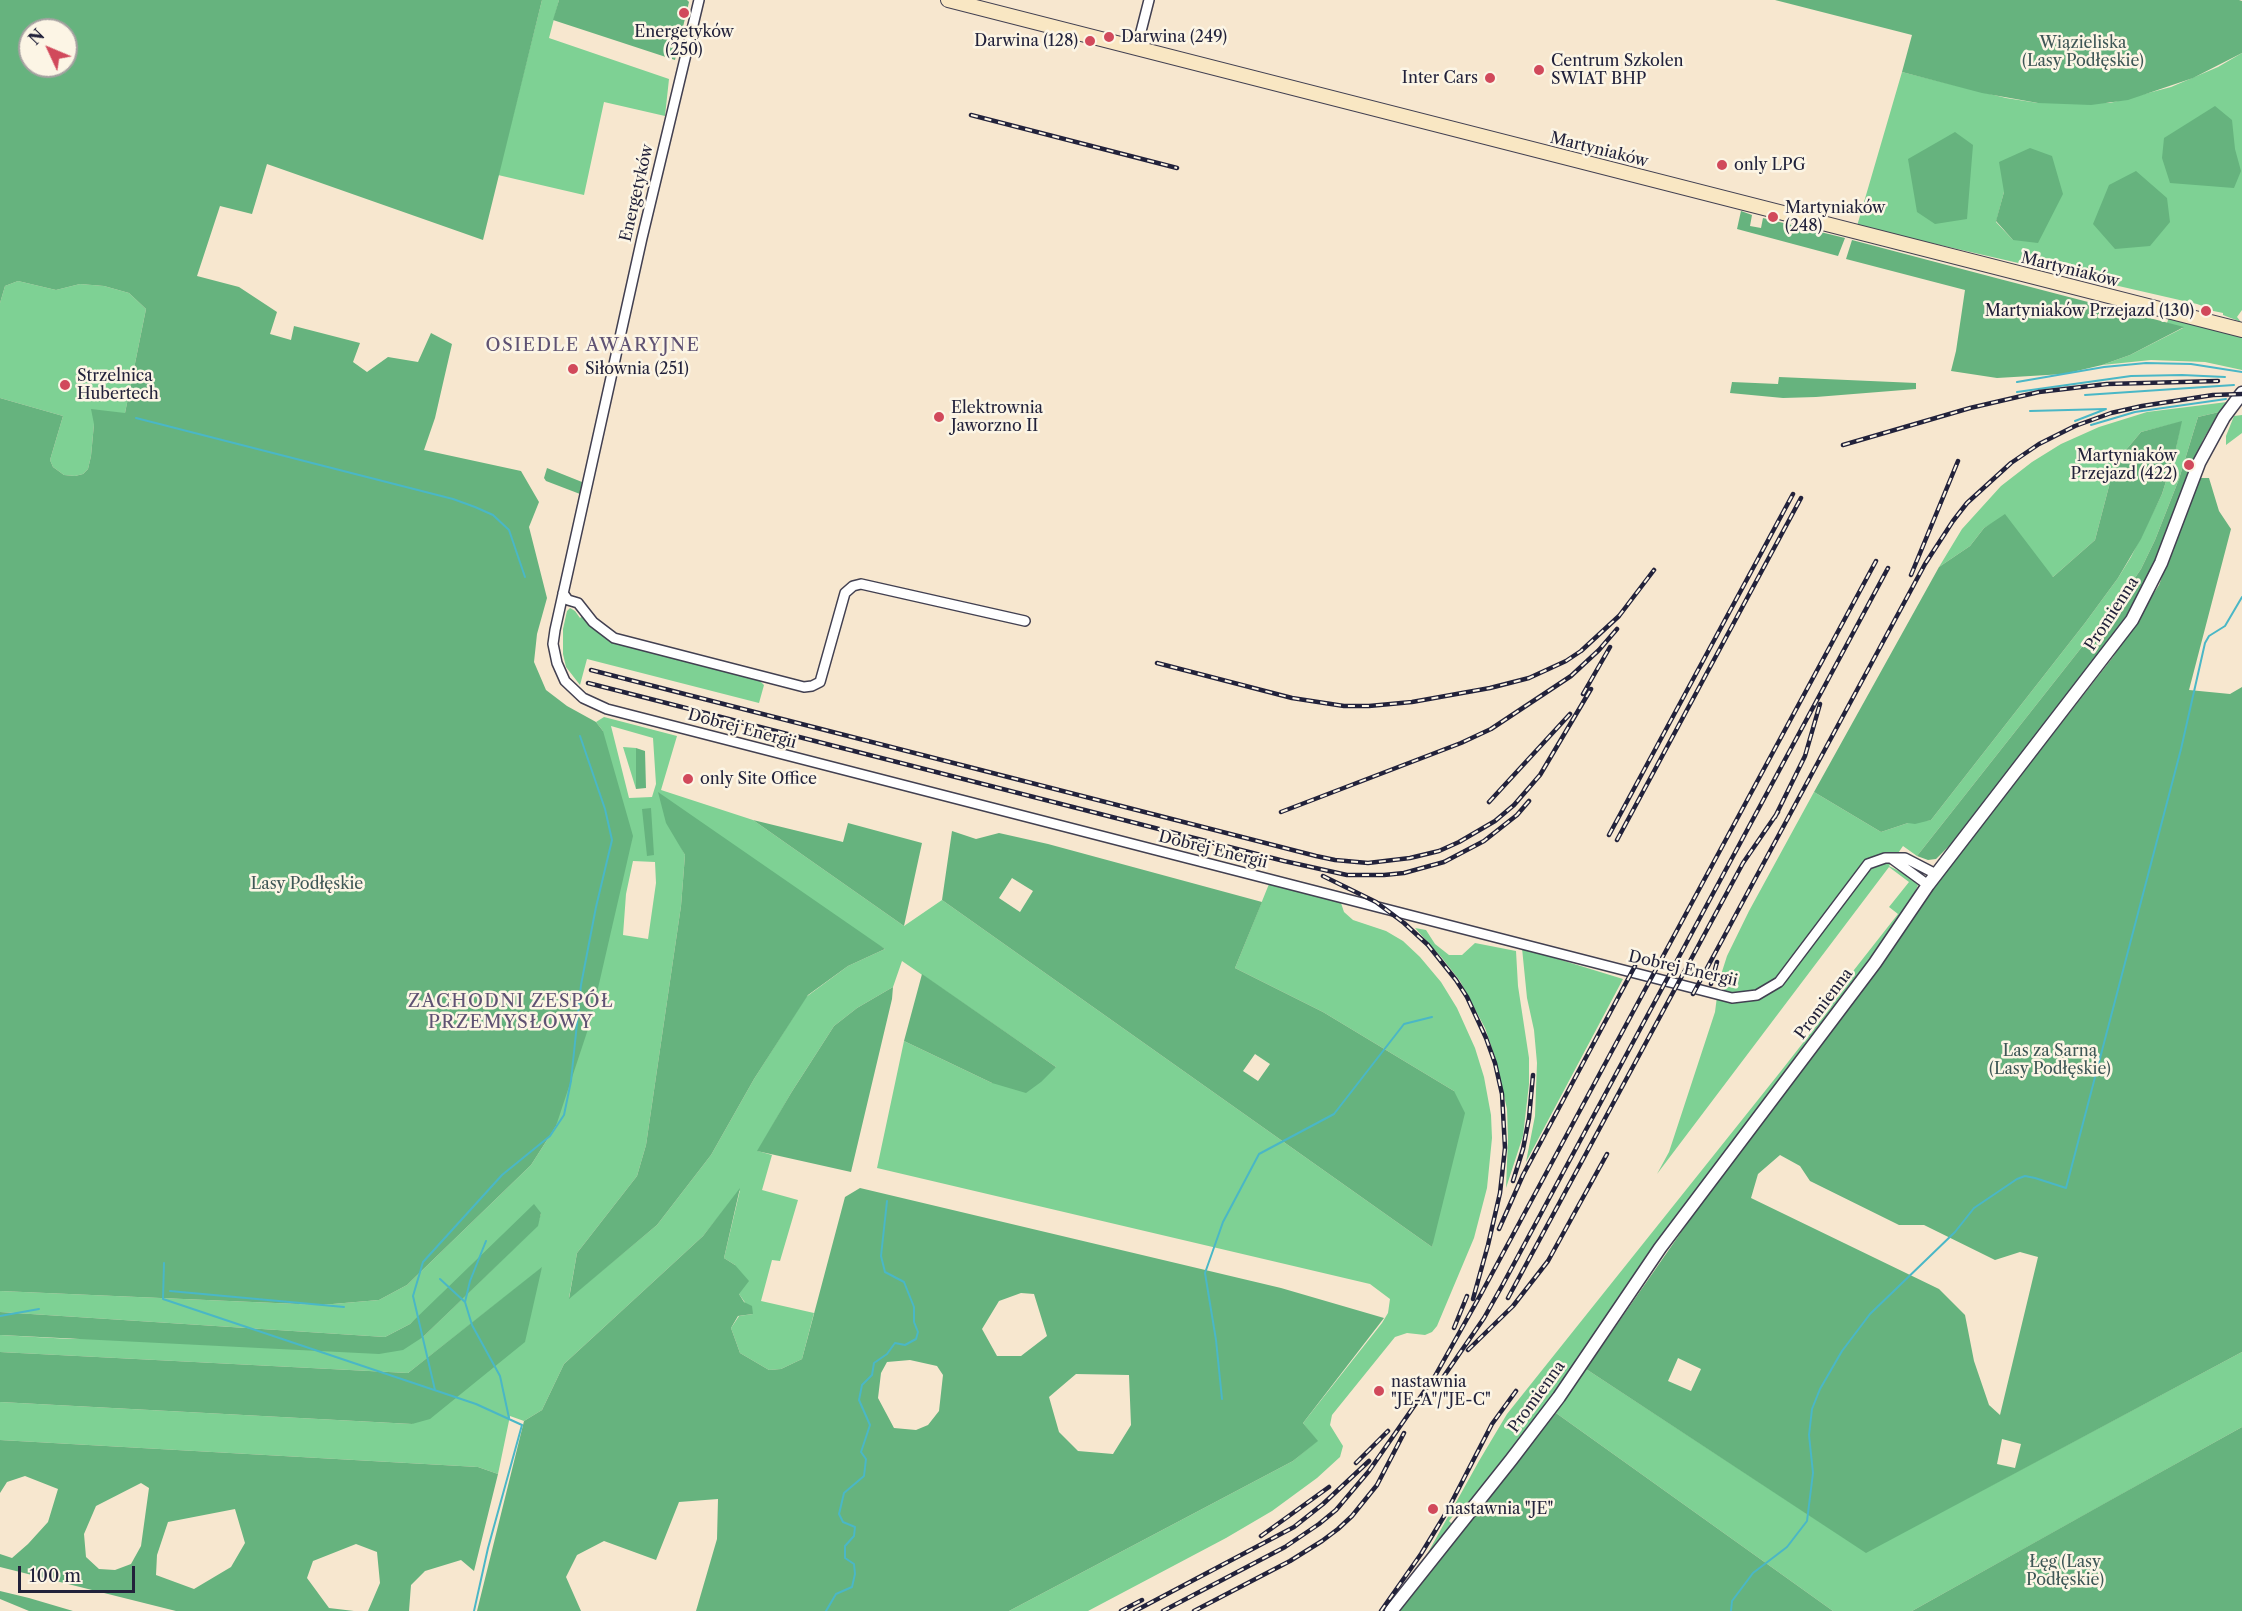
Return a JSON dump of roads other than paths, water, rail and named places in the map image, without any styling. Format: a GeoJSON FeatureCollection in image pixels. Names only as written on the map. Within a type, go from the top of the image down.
{"type":"FeatureCollection","features":[{"type":"Feature","properties":{"kind":"main road","name":"Martyniaków"},"geometry":{"type":"LineString","coordinates":[[948,0],[2242,330]]}},
{"type":"Feature","properties":{"kind":"street","name":"Energetyków"},"geometry":{"type":"LineString","coordinates":[[608,393],[642,238],[699,0]]}},
{"type":"Feature","properties":{"kind":"street"},"geometry":{"type":"LineString","coordinates":[[1137,48],[1149,0]]}},
{"type":"Feature","properties":{"kind":"street","name":"Dobrej Energii"},"geometry":{"type":"LineString","coordinates":[[608,393],[562,593],[554,638],[557,663],[566,681],[594,705],[1724,997],[1750,997],[1773,987],[1787,973],[1862,870],[1874,861],[1891,858]]}},
{"type":"Feature","properties":{"kind":"street","name":"Promienna"},"geometry":{"type":"LineString","coordinates":[[1391,1611],[1512,1460],[1552,1406],[1660,1248],[1875,963],[1936,874],[2132,620],[2161,563],[2199,463],[2224,417],[2242,393]]}},
{"type":"Feature","properties":{"kind":"street"},"geometry":{"type":"LineString","coordinates":[[562,593],[568,600],[578,603],[593,622],[614,638],[804,687],[820,682],[845,592],[854,586],[861,584],[1025,621]]}},
{"type":"Feature","properties":{"kind":"street"},"geometry":{"type":"LineString","coordinates":[[1891,858],[1905,858],[1936,874]]}},
{"type":"Feature","properties":{"kind":"street"},"geometry":{"type":"LineString","coordinates":[[1891,858],[1928,885]]}},
{"type":"Feature","properties":{"kind":"waterway"},"geometry":{"type":"LineString","coordinates":[[2017,382],[2104,367],[2146,363],[2191,364],[2242,372]]}},
{"type":"Feature","properties":{"kind":"waterway"},"geometry":{"type":"LineString","coordinates":[[2017,392],[2131,376],[2225,377]]}},
{"type":"Feature","properties":{"kind":"waterway"},"geometry":{"type":"LineString","coordinates":[[2085,395],[2234,385]]}},
{"type":"Feature","properties":{"kind":"waterway"},"geometry":{"type":"LineString","coordinates":[[2091,425],[2135,412],[2226,399]]}},
{"type":"Feature","properties":{"kind":"waterway"},"geometry":{"type":"LineString","coordinates":[[2030,411],[2106,409],[2075,421]]}},
{"type":"Feature","properties":{"kind":"waterway"},"geometry":{"type":"LineString","coordinates":[[136,418],[453,499],[475,507],[493,515],[509,530],[525,577]]}},
{"type":"Feature","properties":{"kind":"waterway"},"geometry":{"type":"LineString","coordinates":[[1731,1611],[1732,1601],[1753,1573],[1787,1547],[1807,1521],[1813,1473],[1809,1435],[1812,1409],[1820,1389],[1842,1351],[1870,1314],[1955,1232],[1974,1208],[2017,1179],[2025,1176],[2066,1188],[2181,749],[2205,643],[2209,636],[2225,626],[2242,597]]}},
{"type":"Feature","properties":{"kind":"waterway"},"geometry":{"type":"LineString","coordinates":[[435,1390],[413,1296],[423,1262],[502,1175],[550,1136],[564,1115],[571,1081],[581,985],[612,840],[605,809],[580,736]]}},
{"type":"Feature","properties":{"kind":"waterway"},"geometry":{"type":"LineString","coordinates":[[1222,1399],[1216,1340],[1205,1273],[1223,1222],[1259,1154],[1334,1114],[1404,1024],[1432,1017]]}},
{"type":"Feature","properties":{"kind":"waterway"},"geometry":{"type":"LineString","coordinates":[[826,1611],[836,1594],[852,1587],[855,1574],[854,1564],[845,1558],[845,1546],[854,1536],[855,1527],[843,1522],[839,1514],[844,1493],[864,1476],[866,1459],[861,1452],[870,1425],[859,1400],[862,1385],[872,1375],[874,1363],[887,1354],[895,1343],[905,1345],[916,1339],[918,1332],[914,1322],[914,1307],[904,1282],[885,1272],[881,1256],[887,1201]]}},
{"type":"Feature","properties":{"kind":"waterway"},"geometry":{"type":"LineString","coordinates":[[465,1302],[470,1281],[486,1241]]}},
{"type":"Feature","properties":{"kind":"waterway"},"geometry":{"type":"LineString","coordinates":[[164,1263],[163,1299],[476,1404],[522,1425],[488,1548],[474,1611]]}},
{"type":"Feature","properties":{"kind":"waterway"},"geometry":{"type":"LineString","coordinates":[[440,1279],[465,1302],[472,1325],[500,1376],[509,1418]]}},
{"type":"Feature","properties":{"kind":"waterway"},"geometry":{"type":"LineString","coordinates":[[170,1291],[344,1307]]}},
{"type":"Feature","properties":{"kind":"waterway"},"geometry":{"type":"LineString","coordinates":[[0,1316],[39,1309]]}},
{"type":"Feature","properties":{"kind":"railway"},"geometry":{"type":"LineString","coordinates":[[971,115],[1177,168]]}},
{"type":"Feature","properties":{"kind":"railway"},"geometry":{"type":"LineString","coordinates":[[1843,445],[1970,408],[2039,392],[2107,384],[2218,381]]}},
{"type":"Feature","properties":{"kind":"railway"},"geometry":{"type":"LineString","coordinates":[[1693,994],[1925,564],[1967,503],[2011,463],[2039,444],[2075,426],[2111,413],[2142,406],[2213,395],[2242,394]]}},
{"type":"Feature","properties":{"kind":"railway"},"geometry":{"type":"LineString","coordinates":[[1911,575],[1958,461]]}},
{"type":"Feature","properties":{"kind":"railway"},"geometry":{"type":"LineString","coordinates":[[1609,835],[1793,494]]}},
{"type":"Feature","properties":{"kind":"railway"},"geometry":{"type":"LineString","coordinates":[[1617,840],[1801,498]]}},
{"type":"Feature","properties":{"kind":"railway"},"geometry":{"type":"LineString","coordinates":[[1163,1611],[1285,1547],[1336,1510],[1369,1471],[1435,1376],[1876,561]]}},
{"type":"Feature","properties":{"kind":"railway"},"geometry":{"type":"LineString","coordinates":[[1442,1379],[1484,1318],[1502,1286],[1888,568]]}},
{"type":"Feature","properties":{"kind":"railway"},"geometry":{"type":"LineString","coordinates":[[1157,663],[1292,698],[1344,706],[1412,702],[1490,688],[1529,678],[1566,661],[1581,651],[1619,616],[1654,570]]}},
{"type":"Feature","properties":{"kind":"railway"},"geometry":{"type":"LineString","coordinates":[[1281,812],[1461,743],[1491,729],[1571,676],[1599,650],[1617,629]]}},
{"type":"Feature","properties":{"kind":"railway"},"geometry":{"type":"LineString","coordinates":[[1583,694],[1610,647]]}},
{"type":"Feature","properties":{"kind":"railway"},"geometry":{"type":"LineString","coordinates":[[591,670],[1316,856],[1368,863],[1410,858],[1439,851],[1495,821],[1514,805],[1540,775],[1591,689]]}},
{"type":"Feature","properties":{"kind":"railway"},"geometry":{"type":"LineString","coordinates":[[588,683],[1284,861],[1347,875],[1404,873],[1444,862],[1484,841],[1517,815],[1529,801]]}},
{"type":"Feature","properties":{"kind":"railway"},"geometry":{"type":"LineString","coordinates":[[1775,817],[1805,756],[1820,704]]}},
{"type":"Feature","properties":{"kind":"railway"},"geometry":{"type":"LineString","coordinates":[[1489,802],[1570,714]]}},
{"type":"Feature","properties":{"kind":"railway"},"geometry":{"type":"LineString","coordinates":[[1508,1298],[1743,863],[1778,812]]}},
{"type":"Feature","properties":{"kind":"railway"},"geometry":{"type":"LineString","coordinates":[[1323,876],[1376,902],[1428,945],[1467,997],[1495,1063],[1502,1094],[1505,1148],[1500,1193],[1473,1299]]}},
{"type":"Feature","properties":{"kind":"railway"},"geometry":{"type":"LineString","coordinates":[[1711,984],[1717,962]]}},
{"type":"Feature","properties":{"kind":"railway"},"geometry":{"type":"LineString","coordinates":[[1499,1229],[1523,1175],[1635,966]]}},
{"type":"Feature","properties":{"kind":"railway"},"geometry":{"type":"LineString","coordinates":[[1513,1181],[1523,1149],[1529,1118],[1533,1075]]}},
{"type":"Feature","properties":{"kind":"railway"},"geometry":{"type":"LineString","coordinates":[[1468,1350],[1513,1306],[1548,1261],[1607,1154]]}},
{"type":"Feature","properties":{"kind":"railway"},"geometry":{"type":"LineString","coordinates":[[1454,1328],[1467,1296]]}},
{"type":"Feature","properties":{"kind":"railway"},"geometry":{"type":"LineString","coordinates":[[1381,1611],[1421,1554],[1446,1513],[1492,1424],[1516,1391]]}},
{"type":"Feature","properties":{"kind":"railway"},"geometry":{"type":"LineString","coordinates":[[1356,1463],[1388,1431]]}},
{"type":"Feature","properties":{"kind":"railway"},"geometry":{"type":"LineString","coordinates":[[1194,1611],[1290,1561],[1338,1529],[1352,1516],[1377,1485],[1404,1433]]}},
{"type":"Feature","properties":{"kind":"railway"},"geometry":{"type":"LineString","coordinates":[[1135,1611],[1294,1527],[1323,1504],[1369,1461]]}},
{"type":"Feature","properties":{"kind":"railway"},"geometry":{"type":"LineString","coordinates":[[1261,1536],[1329,1487]]}},
{"type":"Feature","properties":{"kind":"railway"},"geometry":{"type":"LineString","coordinates":[[1121,1611],[1142,1600]]}},
{"type":"Feature","properties":{"kind":"place","name":"Energetyków (250)"},"geometry":{"type":"Point","coordinates":[684,13]}},
{"type":"Feature","properties":{"kind":"place","name":"Darwina (249)"},"geometry":{"type":"Point","coordinates":[1109,37]}},
{"type":"Feature","properties":{"kind":"place","name":"Darwina (128)"},"geometry":{"type":"Point","coordinates":[1090,41]}},
{"type":"Feature","properties":{"kind":"place","name":"Centrum Szkolen SWIAT BHP"},"geometry":{"type":"Point","coordinates":[1539,70]}},
{"type":"Feature","properties":{"kind":"place","name":"Inter Cars"},"geometry":{"type":"Point","coordinates":[1490,78]}},
{"type":"Feature","properties":{"kind":"place","name":"only LPG"},"geometry":{"type":"Point","coordinates":[1722,165]}},
{"type":"Feature","properties":{"kind":"place","name":"Martyniaków (248)"},"geometry":{"type":"Point","coordinates":[1773,217]}},
{"type":"Feature","properties":{"kind":"place","name":"Martyniaków Przejazd (130)"},"geometry":{"type":"Point","coordinates":[2206,311]}},
{"type":"Feature","properties":{"kind":"place","name":"Siłownia (251)"},"geometry":{"type":"Point","coordinates":[573,369]}},
{"type":"Feature","properties":{"kind":"place","name":"Strzelnica Hubertech"},"geometry":{"type":"Point","coordinates":[65,385]}},
{"type":"Feature","properties":{"kind":"place","name":"Elektrownia Jaworzno II"},"geometry":{"type":"Point","coordinates":[939,417]}},
{"type":"Feature","properties":{"kind":"place","name":"Martyniaków Przejazd (422)"},"geometry":{"type":"Point","coordinates":[2189,465]}},
{"type":"Feature","properties":{"kind":"place","name":"only Site Office"},"geometry":{"type":"Point","coordinates":[688,779]}},
{"type":"Feature","properties":{"kind":"place","name":"nastawnia \"JE-A\"/\"JE-C\""},"geometry":{"type":"Point","coordinates":[1379,1391]}},
{"type":"Feature","properties":{"kind":"place","name":"nastawnia \"JE\""},"geometry":{"type":"Point","coordinates":[1433,1509]}},
{"type":"Feature","properties":{"kind":"district","name":"OSIEDLE AWARYJNE"},"geometry":{"type":"Point","coordinates":[593,346]}},
{"type":"Feature","properties":{"kind":"district","name":"ZACHODNI ZESPÓŁ PRZEMYSŁOWY"},"geometry":{"type":"Point","coordinates":[511,1012]}},
{"type":"Feature","properties":{"kind":"park label","name":"Wiązieliska (Lasy Podłęskie)"},"geometry":{"type":"Point","coordinates":[2083,52]}},
{"type":"Feature","properties":{"kind":"park label","name":"Lasy Podłęskie"},"geometry":{"type":"Point","coordinates":[307,884]}},
{"type":"Feature","properties":{"kind":"park label","name":"Las za Sarną (Lasy Podłęskie)"},"geometry":{"type":"Point","coordinates":[2050,1060]}},
{"type":"Feature","properties":{"kind":"park label","name":"Łęg (Lasy Podłęskie)"},"geometry":{"type":"Point","coordinates":[2065,1571]}}]}
